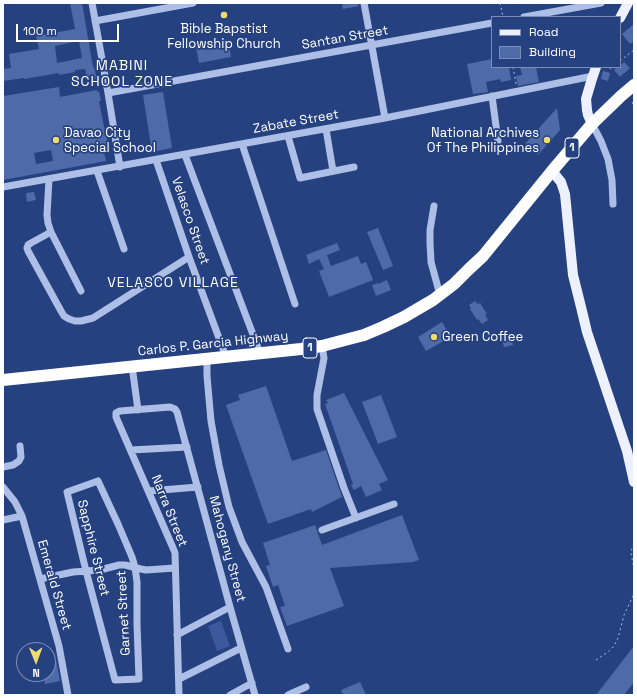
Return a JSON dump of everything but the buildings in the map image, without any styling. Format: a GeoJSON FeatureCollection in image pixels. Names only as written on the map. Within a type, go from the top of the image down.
{"type":"FeatureCollection","features":[{"type":"Feature","properties":{"kind":"highway","name":"Carlos P. Garcia Highway"},"geometry":{"type":"LineString","coordinates":[[3,380],[322,346],[349,339],[383,327],[404,317],[440,295],[483,256],[592,124],[634,85]]}},
{"type":"Feature","properties":{"kind":"main road"},"geometry":{"type":"LineString","coordinates":[[621,16],[628,3]]}},
{"type":"Feature","properties":{"kind":"main road"},"geometry":{"type":"LineString","coordinates":[[592,124],[586,105],[588,91],[595,72]]}},
{"type":"Feature","properties":{"kind":"main road"},"geometry":{"type":"LineString","coordinates":[[552,171],[560,182],[565,194],[573,275],[587,332],[627,451],[634,482]]}},
{"type":"Feature","properties":{"kind":"street"},"geometry":{"type":"LineString","coordinates":[[92,3],[120,167]]}},
{"type":"Feature","properties":{"kind":"street"},"geometry":{"type":"LineString","coordinates":[[95,21],[193,3]]}},
{"type":"Feature","properties":{"kind":"street"},"geometry":{"type":"LineString","coordinates":[[364,3],[385,118]]}},
{"type":"Feature","properties":{"kind":"street"},"geometry":{"type":"LineString","coordinates":[[530,16],[601,3]]}},
{"type":"Feature","properties":{"kind":"street","name":"Santan Street"},"geometry":{"type":"LineString","coordinates":[[108,93],[491,23]]}},
{"type":"Feature","properties":{"kind":"street","name":"Zabate Street"},"geometry":{"type":"LineString","coordinates":[[3,188],[385,118],[517,91],[595,72]]}},
{"type":"Feature","properties":{"kind":"street"},"geometry":{"type":"LineString","coordinates":[[492,96],[498,141]]}},
{"type":"Feature","properties":{"kind":"street"},"geometry":{"type":"LineString","coordinates":[[592,124],[608,159],[612,180],[613,204]]}},
{"type":"Feature","properties":{"kind":"street"},"geometry":{"type":"LineString","coordinates":[[326,129],[333,171]]}},
{"type":"Feature","properties":{"kind":"street"},"geometry":{"type":"LineString","coordinates":[[288,136],[300,178],[354,167]]}},
{"type":"Feature","properties":{"kind":"street"},"geometry":{"type":"LineString","coordinates":[[242,144],[295,304]]}},
{"type":"Feature","properties":{"kind":"street"},"geometry":{"type":"LineString","coordinates":[[185,155],[260,353]]}},
{"type":"Feature","properties":{"kind":"street","name":"Velasco Street"},"geometry":{"type":"LineString","coordinates":[[156,160],[189,257],[226,357]]}},
{"type":"Feature","properties":{"kind":"street"},"geometry":{"type":"LineString","coordinates":[[97,171],[124,249]]}},
{"type":"Feature","properties":{"kind":"street"},"geometry":{"type":"LineString","coordinates":[[49,180],[47,215],[51,232],[81,291]]}},
{"type":"Feature","properties":{"kind":"street"},"geometry":{"type":"LineString","coordinates":[[434,206],[430,230],[431,262],[440,295]]}},
{"type":"Feature","properties":{"kind":"street"},"geometry":{"type":"LineString","coordinates":[[51,232],[28,245],[27,248],[64,316],[75,321],[93,318],[189,257]]}},
{"type":"Feature","properties":{"kind":"street"},"geometry":{"type":"LineString","coordinates":[[322,346],[324,358],[317,395],[317,409],[356,518]]}},
{"type":"Feature","properties":{"kind":"street"},"geometry":{"type":"LineString","coordinates":[[207,359],[211,421],[229,507],[242,542],[266,588],[288,649]]}},
{"type":"Feature","properties":{"kind":"street"},"geometry":{"type":"LineString","coordinates":[[132,366],[138,410]]}},
{"type":"Feature","properties":{"kind":"street","name":"Mahogany Street"},"geometry":{"type":"LineString","coordinates":[[138,410],[170,407],[175,409],[178,414],[255,695]]}},
{"type":"Feature","properties":{"kind":"street","name":"Narra Street"},"geometry":{"type":"LineString","coordinates":[[138,410],[120,411],[116,413],[116,417],[173,548],[179,695]]}},
{"type":"Feature","properties":{"kind":"street"},"geometry":{"type":"LineString","coordinates":[[3,467],[13,465],[19,461],[21,457],[20,446]]}},
{"type":"Feature","properties":{"kind":"street"},"geometry":{"type":"LineString","coordinates":[[131,450],[187,448]]}},
{"type":"Feature","properties":{"kind":"street","name":"Garnet Street"},"geometry":{"type":"LineString","coordinates":[[66,492],[98,481],[118,524],[135,568],[137,582],[139,679],[115,680]]}},
{"type":"Feature","properties":{"kind":"street","name":"Emerald Street"},"geometry":{"type":"LineString","coordinates":[[3,487],[15,502],[22,516],[59,646],[68,695]]}},
{"type":"Feature","properties":{"kind":"street"},"geometry":{"type":"LineString","coordinates":[[149,491],[198,487]]}},
{"type":"Feature","properties":{"kind":"street","name":"Sapphire Street"},"geometry":{"type":"LineString","coordinates":[[66,492],[115,680]]}},
{"type":"Feature","properties":{"kind":"street"},"geometry":{"type":"LineString","coordinates":[[322,530],[394,504]]}},
{"type":"Feature","properties":{"kind":"street"},"geometry":{"type":"LineString","coordinates":[[3,520],[22,516]]}},
{"type":"Feature","properties":{"kind":"street"},"geometry":{"type":"LineString","coordinates":[[40,579],[73,572],[100,570],[125,564],[146,570],[175,568]]}},
{"type":"Feature","properties":{"kind":"street"},"geometry":{"type":"LineString","coordinates":[[177,635],[230,607]]}},
{"type":"Feature","properties":{"kind":"street"},"geometry":{"type":"LineString","coordinates":[[179,679],[242,648]]}},
{"type":"Feature","properties":{"kind":"street"},"geometry":{"type":"LineString","coordinates":[[230,695],[252,683]]}},
{"type":"Feature","properties":{"kind":"street"},"geometry":{"type":"LineString","coordinates":[[288,695],[306,687]]}},
{"type":"Feature","properties":{"kind":"path"},"geometry":{"type":"LineString","coordinates":[[500,3],[503,16]]}},
{"type":"Feature","properties":{"kind":"path"},"geometry":{"type":"LineString","coordinates":[[621,60],[634,50]]}},
{"type":"Feature","properties":{"kind":"path"},"geometry":{"type":"LineString","coordinates":[[512,68],[517,91]]}},
{"type":"Feature","properties":{"kind":"path"},"geometry":{"type":"LineString","coordinates":[[634,544],[631,553],[634,568]]}},
{"type":"Feature","properties":{"kind":"path"},"geometry":{"type":"LineString","coordinates":[[596,660],[614,646],[618,638],[624,615],[634,592]]}},
{"type":"Feature","properties":{"kind":"shaded area"},"geometry":{"type":"Polygon","coordinates":[[[221,621],[230,646],[217,651],[208,626],[221,621]]]}},
{"type":"Feature","properties":{"kind":"place","name":"Bible Bapstist Fellowship Church"},"geometry":{"type":"Point","coordinates":[224,15]}},
{"type":"Feature","properties":{"kind":"place","name":"Davao City Special School"},"geometry":{"type":"Point","coordinates":[56,140]}},
{"type":"Feature","properties":{"kind":"place","name":"National Archives Of The Philippines"},"geometry":{"type":"Point","coordinates":[547,140]}},
{"type":"Feature","properties":{"kind":"place","name":"Green Coffee"},"geometry":{"type":"Point","coordinates":[434,337]}},
{"type":"Feature","properties":{"kind":"district","name":"MABINI SCHOOL ZONE"},"geometry":{"type":"Point","coordinates":[122,74]}},
{"type":"Feature","properties":{"kind":"district","name":"VELASCO VILLAGE"},"geometry":{"type":"Point","coordinates":[173,283]}}]}
